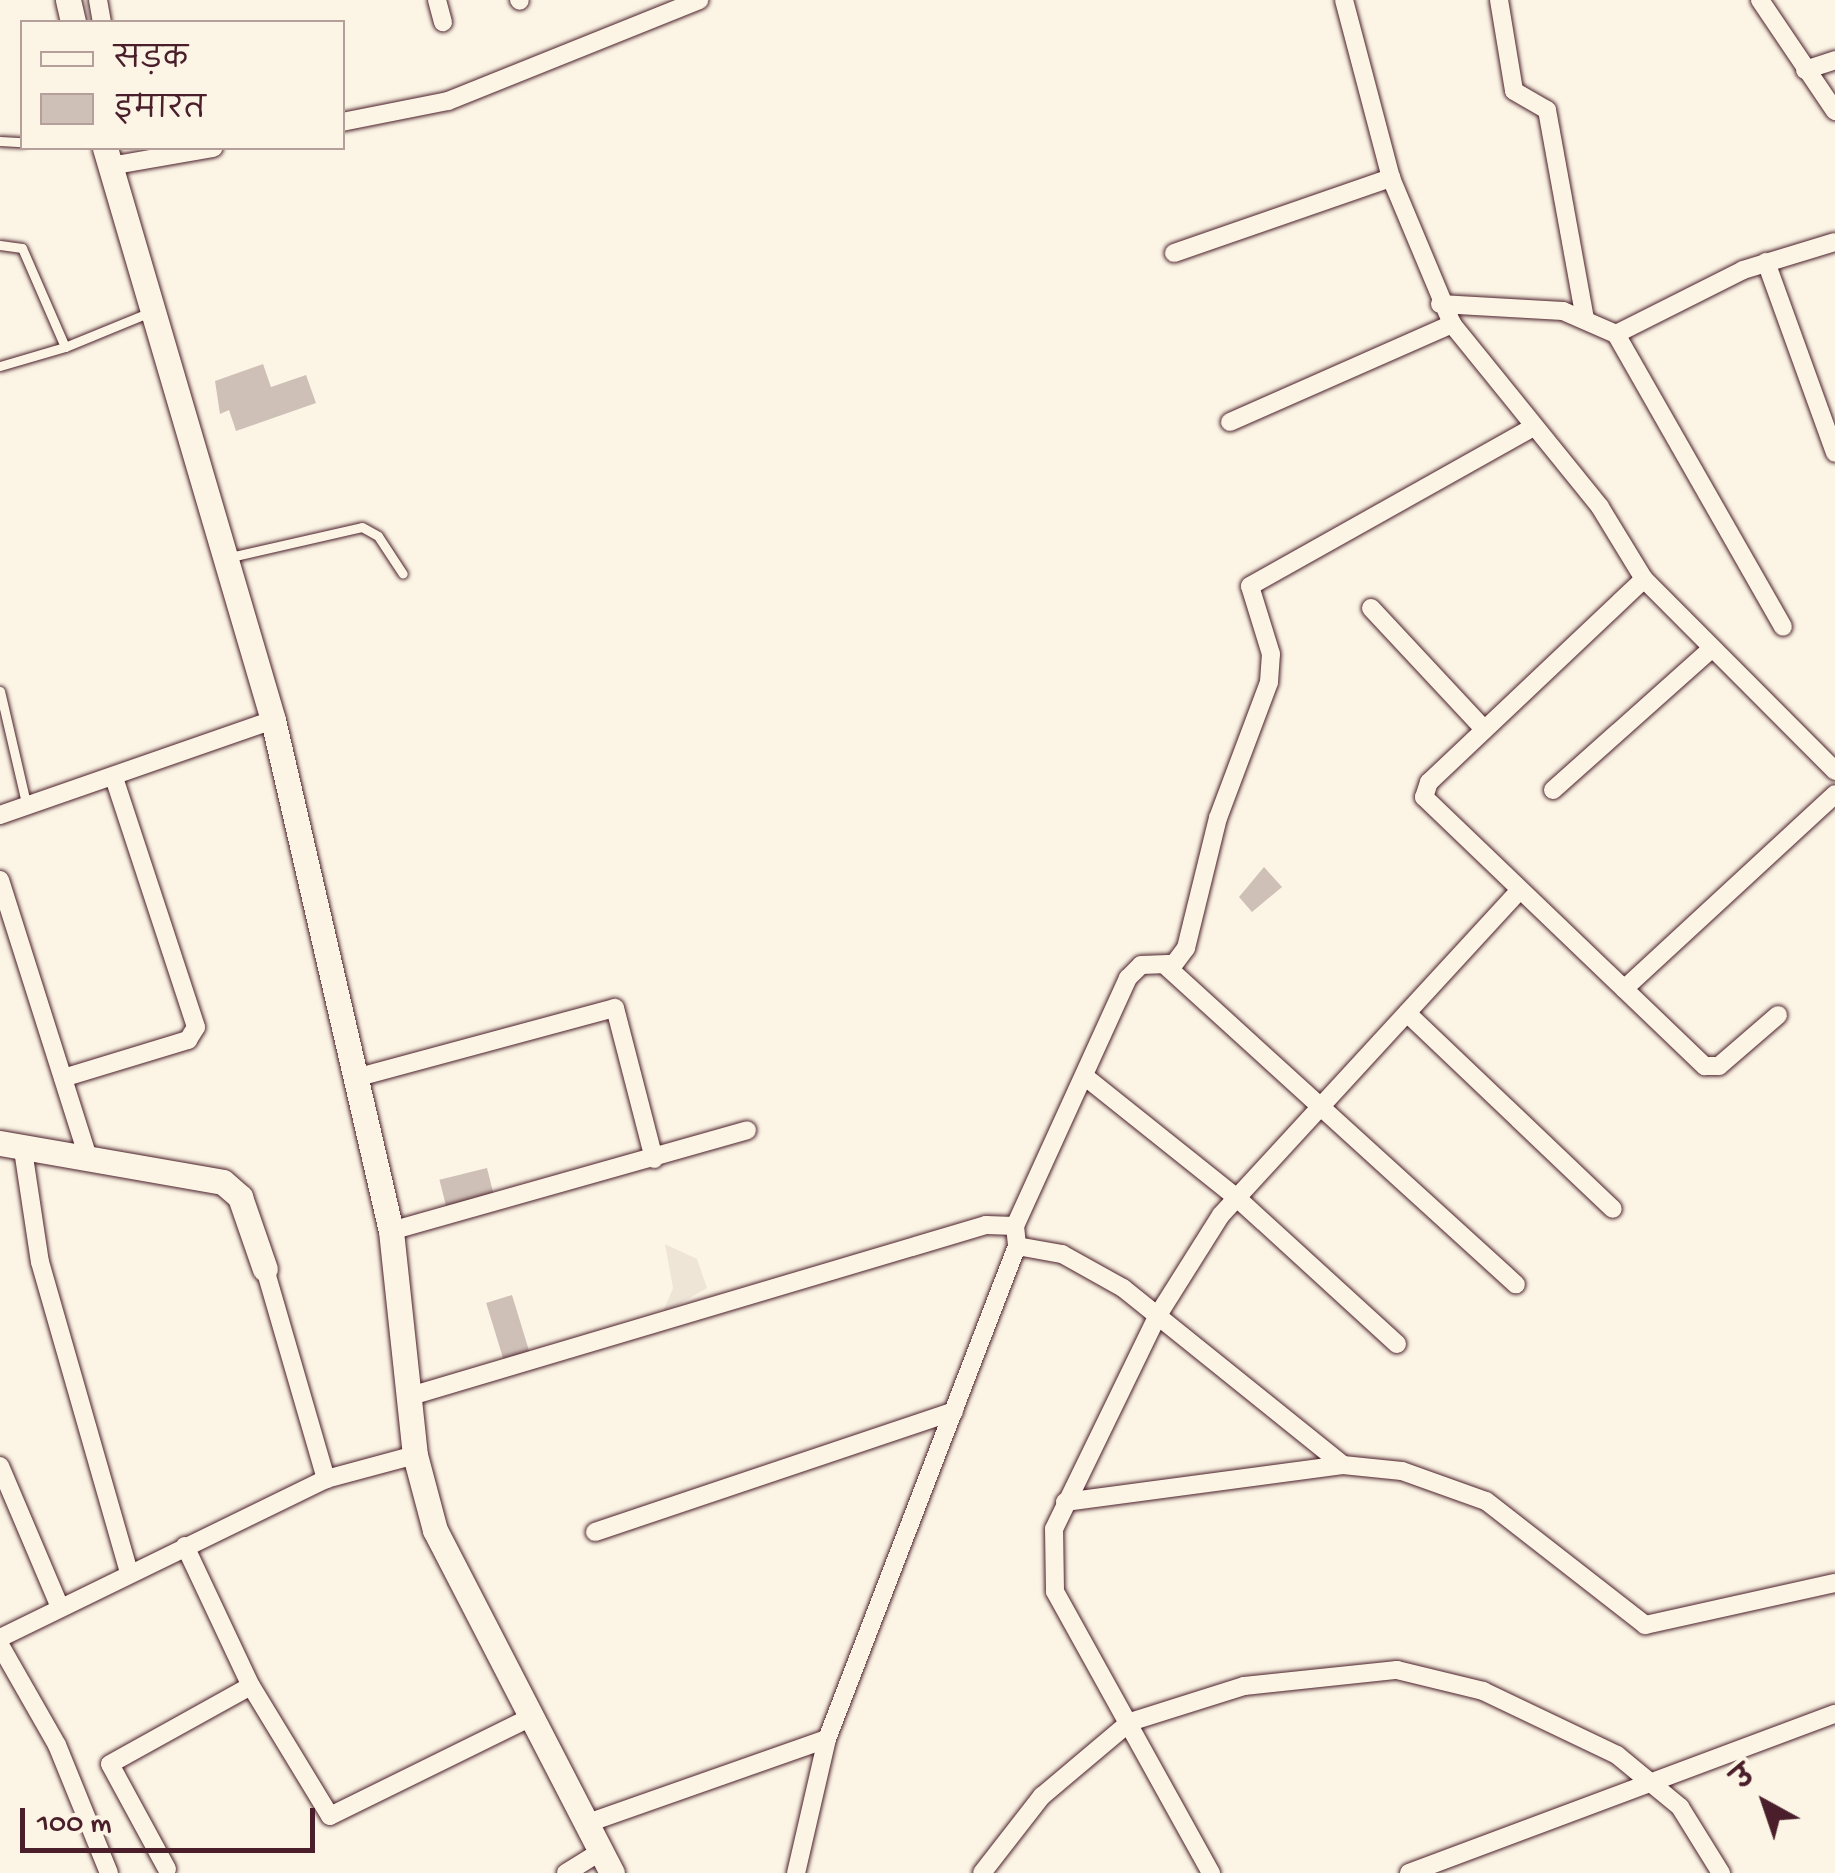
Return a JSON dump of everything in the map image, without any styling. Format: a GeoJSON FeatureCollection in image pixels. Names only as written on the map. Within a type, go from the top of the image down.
{"type":"FeatureCollection","features":[{"type":"Feature","properties":{"kind":"street"},"geometry":{"type":"LineString","coordinates":[[437,0],[443,22]]}},
{"type":"Feature","properties":{"kind":"street"},"geometry":{"type":"LineString","coordinates":[[345,121],[448,101],[699,0]]}},
{"type":"Feature","properties":{"kind":"street"},"geometry":{"type":"LineString","coordinates":[[1344,0],[1390,178],[1440,304],[1452,324],[1600,506],[1644,579],[1710,650],[1835,771]]}},
{"type":"Feature","properties":{"kind":"street"},"geometry":{"type":"LineString","coordinates":[[1499,0],[1514,91],[1548,110],[1585,319]]}},
{"type":"Feature","properties":{"kind":"street"},"geometry":{"type":"LineString","coordinates":[[1760,0],[1835,111]]}},
{"type":"Feature","properties":{"kind":"street"},"geometry":{"type":"LineString","coordinates":[[1805,70],[1835,60]]}},
{"type":"Feature","properties":{"kind":"street"},"geometry":{"type":"LineString","coordinates":[[189,150],[117,156],[148,313],[272,720],[390,1232],[414,1395],[415,1455],[435,1530],[527,1719],[606,1862],[566,1873]]}},
{"type":"Feature","properties":{"kind":"street"},"geometry":{"type":"LineString","coordinates":[[1174,253],[1390,178]]}},
{"type":"Feature","properties":{"kind":"street"},"geometry":{"type":"LineString","coordinates":[[1616,334],[1766,262],[1835,242]]}},
{"type":"Feature","properties":{"kind":"street"},"geometry":{"type":"LineString","coordinates":[[1766,262],[1835,453]]}},
{"type":"Feature","properties":{"kind":"street"},"geometry":{"type":"LineString","coordinates":[[1440,304],[1585,319],[1616,334],[1783,626]]}},
{"type":"Feature","properties":{"kind":"street"},"geometry":{"type":"LineString","coordinates":[[1230,422],[1452,324]]}},
{"type":"Feature","properties":{"kind":"street"},"geometry":{"type":"LineString","coordinates":[[1166,966],[1186,948],[1218,818],[1269,682],[1271,654],[1250,586],[1533,427]]}},
{"type":"Feature","properties":{"kind":"street"},"geometry":{"type":"LineString","coordinates":[[1644,579],[1428,782],[1424,797],[1710,1068],[1778,1016]]}},
{"type":"Feature","properties":{"kind":"street"},"geometry":{"type":"LineString","coordinates":[[1372,608],[1484,729]]}},
{"type":"Feature","properties":{"kind":"street"},"geometry":{"type":"LineString","coordinates":[[1553,790],[1710,650]]}},
{"type":"Feature","properties":{"kind":"street"},"geometry":{"type":"LineString","coordinates":[[0,816],[114,780],[272,720]]}},
{"type":"Feature","properties":{"kind":"street"},"geometry":{"type":"LineString","coordinates":[[63,1078],[183,1041],[196,1026],[114,780]]}},
{"type":"Feature","properties":{"kind":"street"},"geometry":{"type":"LineString","coordinates":[[1624,989],[1835,794]]}},
{"type":"Feature","properties":{"kind":"street"},"geometry":{"type":"LineString","coordinates":[[0,880],[87,1154]]}},
{"type":"Feature","properties":{"kind":"street"},"geometry":{"type":"LineString","coordinates":[[1211,1873],[1055,1591],[1050,1545],[1066,1502],[1158,1315],[1236,1197],[1519,891]]}},
{"type":"Feature","properties":{"kind":"street"},"geometry":{"type":"LineString","coordinates":[[796,1873],[827,1739],[954,1411],[1016,1236],[1088,1079],[1128,978],[1141,965],[1166,966],[1516,1284]]}},
{"type":"Feature","properties":{"kind":"street"},"geometry":{"type":"LineString","coordinates":[[356,1078],[615,1008],[654,1158]]}},
{"type":"Feature","properties":{"kind":"street"},"geometry":{"type":"LineString","coordinates":[[1407,1013],[1613,1209]]}},
{"type":"Feature","properties":{"kind":"street"},"geometry":{"type":"LineString","coordinates":[[1088,1079],[1236,1197],[1397,1344]]}},
{"type":"Feature","properties":{"kind":"street"},"geometry":{"type":"LineString","coordinates":[[390,1232],[747,1130]]}},
{"type":"Feature","properties":{"kind":"street"},"geometry":{"type":"LineString","coordinates":[[129,1572],[40,1262],[12,1146],[87,1154],[232,1187],[265,1270],[326,1480]]}},
{"type":"Feature","properties":{"kind":"street"},"geometry":{"type":"LineString","coordinates":[[414,1395],[986,1225],[1092,1268],[1158,1315],[1343,1466]]}},
{"type":"Feature","properties":{"kind":"street"},"geometry":{"type":"LineString","coordinates":[[595,1532],[954,1411]]}},
{"type":"Feature","properties":{"kind":"street"},"geometry":{"type":"LineString","coordinates":[[109,1873],[57,1745],[0,1642],[59,1605],[326,1480],[415,1455]]}},
{"type":"Feature","properties":{"kind":"street"},"geometry":{"type":"LineString","coordinates":[[0,1466],[59,1605]]}},
{"type":"Feature","properties":{"kind":"street"},"geometry":{"type":"LineString","coordinates":[[1066,1502],[1343,1466],[1462,1487],[1645,1625],[1835,1583]]}},
{"type":"Feature","properties":{"kind":"street"},"geometry":{"type":"LineString","coordinates":[[184,1546],[252,1686],[334,1818],[527,1719]]}},
{"type":"Feature","properties":{"kind":"street"},"geometry":{"type":"LineString","coordinates":[[982,1873],[1042,1796],[1130,1722],[1187,1698],[1262,1682],[1397,1670],[1462,1684],[1556,1722],[1654,1781],[1680,1807],[1721,1873]]}},
{"type":"Feature","properties":{"kind":"street"},"geometry":{"type":"LineString","coordinates":[[167,1870],[110,1764],[252,1686]]}},
{"type":"Feature","properties":{"kind":"street"},"geometry":{"type":"LineString","coordinates":[[1409,1873],[1835,1714]]}},
{"type":"Feature","properties":{"kind":"street"},"geometry":{"type":"LineString","coordinates":[[584,1824],[827,1739]]}},
{"type":"Feature","properties":{"kind":"lane"},"geometry":{"type":"LineString","coordinates":[[0,245],[16,243],[27,256],[65,347]]}},
{"type":"Feature","properties":{"kind":"lane"},"geometry":{"type":"LineString","coordinates":[[0,366],[65,347],[148,313]]}},
{"type":"Feature","properties":{"kind":"lane"},"geometry":{"type":"LineString","coordinates":[[224,559],[362,526],[378,536],[402,574]]}},
{"type":"Feature","properties":{"kind":"lane"},"geometry":{"type":"LineString","coordinates":[[0,691],[27,807]]}},
{"type":"Feature","properties":{"kind":"shaded area"},"geometry":{"type":"Polygon","coordinates":[[[665,1244],[697,1259],[707,1288],[662,1314],[673,1288],[665,1244]]]}},
{"type":"Feature","properties":{"kind":"building"},"geometry":{"type":"Polygon","coordinates":[[[263,364],[271,387],[306,375],[316,403],[236,431],[229,410],[220,414],[215,381],[263,364]]]}},
{"type":"Feature","properties":{"kind":"building"},"geometry":{"type":"Polygon","coordinates":[[[1264,867],[1282,887],[1252,912],[1239,897],[1264,867]]]}},
{"type":"Feature","properties":{"kind":"building"},"geometry":{"type":"Polygon","coordinates":[[[487,1168],[495,1200],[447,1212],[439,1180],[487,1168]]]}},
{"type":"Feature","properties":{"kind":"building"},"geometry":{"type":"Polygon","coordinates":[[[512,1295],[532,1359],[506,1367],[486,1303],[512,1295]]]}}]}
